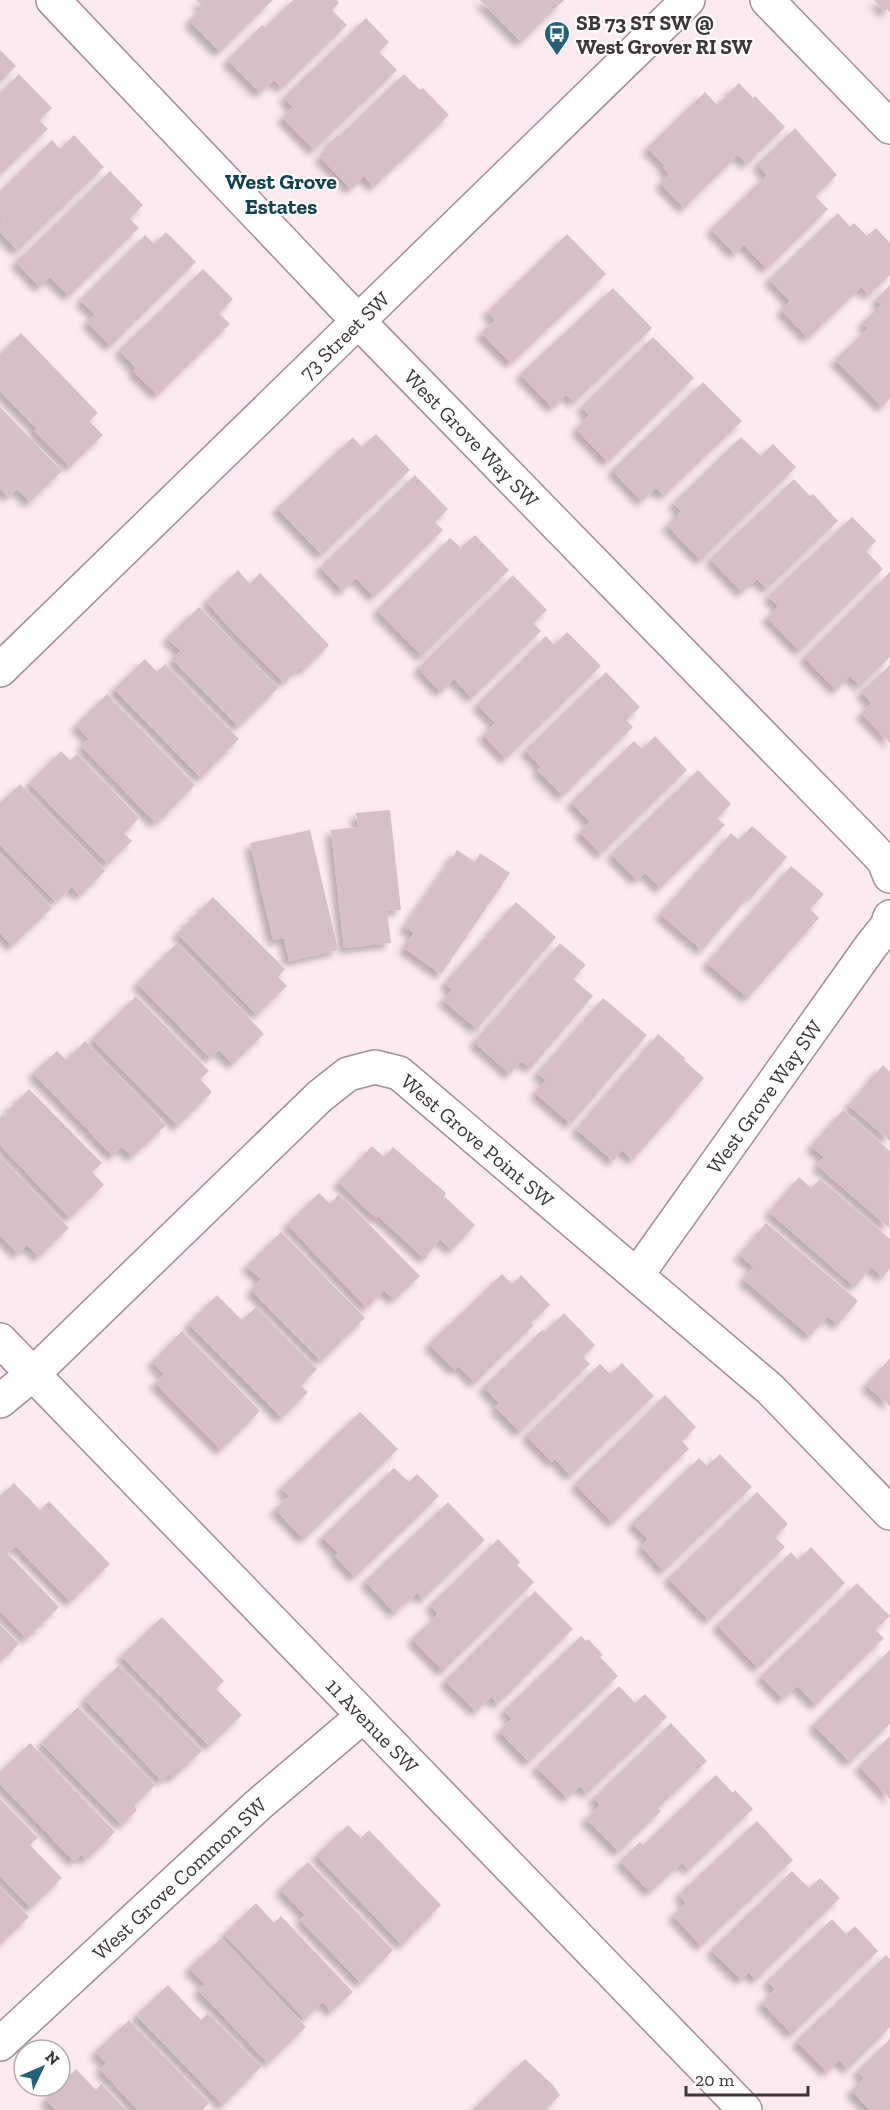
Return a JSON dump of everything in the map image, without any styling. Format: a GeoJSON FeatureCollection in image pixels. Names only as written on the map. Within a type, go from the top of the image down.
{"type":"FeatureCollection","features":[{"type":"Feature","properties":{"kind":"street","name":"West Grove Way SW"},"geometry":{"type":"LineString","coordinates":[[53,0],[357,320],[867,843],[884,861],[890,876]]}},
{"type":"Feature","properties":{"kind":"street","name":"73 Street SW"},"geometry":{"type":"LineString","coordinates":[[0,670],[688,0]]}},
{"type":"Feature","properties":{"kind":"street"},"geometry":{"type":"LineString","coordinates":[[767,0],[890,127]]}},
{"type":"Feature","properties":{"kind":"street","name":"West Grove Way SW"},"geometry":{"type":"LineString","coordinates":[[636,1275],[871,946],[888,926],[890,917]]}},
{"type":"Feature","properties":{"kind":"street","name":"West Grove Point SW"},"geometry":{"type":"LineString","coordinates":[[0,1401],[33,1374],[320,1096],[348,1074],[375,1067],[399,1073],[788,1406],[890,1513]]}},
{"type":"Feature","properties":{"kind":"street","name":"11 Avenue SW"},"geometry":{"type":"LineString","coordinates":[[0,1340],[745,2110]]}},
{"type":"Feature","properties":{"kind":"street","name":"West Grove Common SW"},"geometry":{"type":"LineString","coordinates":[[0,2044],[258,1805],[363,1716]]}},
{"type":"Feature","properties":{"kind":"building"},"geometry":{"type":"Polygon","coordinates":[[[196,0],[273,0],[220,52],[189,21],[203,7],[196,0]]]}},
{"type":"Feature","properties":{"kind":"building"},"geometry":{"type":"Polygon","coordinates":[[[293,0],[337,0],[339,3],[332,10],[347,25],[282,88],[274,80],[260,93],[227,60],[262,25],[265,28],[293,0]]]}},
{"type":"Feature","properties":{"kind":"building"},"geometry":{"type":"Polygon","coordinates":[[[480,0],[564,0],[521,42],[480,0]]]}},
{"type":"Feature","properties":{"kind":"building"},"geometry":{"type":"Polygon","coordinates":[[[874,0],[890,0],[890,12],[887,9],[885,12],[874,0]]]}},
{"type":"Feature","properties":{"kind":"building"},"geometry":{"type":"Polygon","coordinates":[[[366,18],[389,42],[379,52],[397,70],[314,150],[282,117],[293,107],[284,97],[366,18]]]}},
{"type":"Feature","properties":{"kind":"building"},"geometry":{"type":"Polygon","coordinates":[[[0,50],[16,66],[0,82],[0,50]]]}},
{"type":"Feature","properties":{"kind":"building"},"geometry":{"type":"Polygon","coordinates":[[[19,74],[52,108],[39,120],[48,129],[0,175],[0,93],[19,74]]]}},
{"type":"Feature","properties":{"kind":"building"},"geometry":{"type":"Polygon","coordinates":[[[404,74],[420,90],[423,88],[449,115],[374,187],[364,176],[351,189],[319,156],[329,147],[327,145],[404,74]]]}},
{"type":"Feature","properties":{"kind":"building"},"geometry":{"type":"Polygon","coordinates":[[[739,83],[785,127],[747,164],[738,155],[684,208],[660,183],[669,174],[663,167],[665,166],[647,148],[705,92],[717,105],[739,83]]]}},
{"type":"Feature","properties":{"kind":"building"},"geometry":{"type":"Polygon","coordinates":[[[795,128],[837,175],[815,196],[828,209],[767,269],[744,245],[735,254],[711,229],[767,175],[757,164],[795,128]]]}},
{"type":"Feature","properties":{"kind":"building"},"geometry":{"type":"Polygon","coordinates":[[[74,135],[104,167],[18,251],[0,232],[2,219],[0,217],[0,191],[52,140],[60,149],[74,135]]]}},
{"type":"Feature","properties":{"kind":"building"},"geometry":{"type":"Polygon","coordinates":[[[110,171],[143,205],[130,219],[139,228],[69,296],[50,277],[40,287],[16,262],[110,171]]]}},
{"type":"Feature","properties":{"kind":"building"},"geometry":{"type":"Polygon","coordinates":[[[838,213],[850,227],[854,223],[867,236],[876,228],[890,243],[890,275],[869,295],[861,287],[808,338],[781,310],[790,301],[769,279],[838,213]]]}},
{"type":"Feature","properties":{"kind":"building"},"geometry":{"type":"Polygon","coordinates":[[[166,232],[196,262],[111,346],[87,322],[95,314],[80,300],[145,235],[154,244],[166,232]]]}},
{"type":"Feature","properties":{"kind":"building"},"geometry":{"type":"Polygon","coordinates":[[[567,234],[606,274],[511,363],[481,333],[495,320],[487,312],[567,234]]]}},
{"type":"Feature","properties":{"kind":"building"},"geometry":{"type":"Polygon","coordinates":[[[203,269],[233,299],[219,313],[230,324],[158,395],[133,371],[136,368],[119,350],[203,269]]]}},
{"type":"Feature","properties":{"kind":"building"},"geometry":{"type":"Polygon","coordinates":[[[890,285],[890,399],[882,407],[835,360],[868,328],[862,323],[881,305],[876,299],[890,285]]]}},
{"type":"Feature","properties":{"kind":"building"},"geometry":{"type":"Polygon","coordinates":[[[613,288],[652,328],[575,402],[566,395],[553,408],[520,374],[613,288]]]}},
{"type":"Feature","properties":{"kind":"building"},"geometry":{"type":"Polygon","coordinates":[[[21,333],[98,413],[89,421],[103,435],[70,467],[34,431],[37,429],[0,391],[0,354],[21,333]]]}},
{"type":"Feature","properties":{"kind":"building"},"geometry":{"type":"Polygon","coordinates":[[[653,337],[694,378],[608,462],[576,429],[589,415],[581,407],[653,337]]]}},
{"type":"Feature","properties":{"kind":"building"},"geometry":{"type":"Polygon","coordinates":[[[703,382],[742,421],[664,496],[656,488],[642,501],[612,470],[703,382]]]}},
{"type":"Feature","properties":{"kind":"building"},"geometry":{"type":"Polygon","coordinates":[[[0,407],[62,471],[30,502],[17,489],[8,497],[0,489],[0,407]]]}},
{"type":"Feature","properties":{"kind":"building"},"geometry":{"type":"Polygon","coordinates":[[[376,434],[410,470],[322,555],[277,508],[353,437],[362,447],[376,434]]]}},
{"type":"Feature","properties":{"kind":"building"},"geometry":{"type":"Polygon","coordinates":[[[741,437],[761,456],[773,444],[796,467],[701,560],[667,525],[681,511],[673,503],[741,437]]]}},
{"type":"Feature","properties":{"kind":"building"},"geometry":{"type":"Polygon","coordinates":[[[415,475],[448,509],[435,522],[443,530],[374,597],[356,578],[343,591],[320,567],[415,475]]]}},
{"type":"Feature","properties":{"kind":"building"},"geometry":{"type":"Polygon","coordinates":[[[794,479],[810,496],[813,494],[838,521],[767,589],[757,579],[742,592],[710,559],[794,479]]]}},
{"type":"Feature","properties":{"kind":"building"},"geometry":{"type":"Polygon","coordinates":[[[852,517],[876,541],[866,551],[883,569],[800,651],[767,617],[778,606],[768,596],[852,517]]]}},
{"type":"Feature","properties":{"kind":"building"},"geometry":{"type":"Polygon","coordinates":[[[475,535],[509,570],[422,656],[377,610],[450,538],[461,548],[475,535]]]}},
{"type":"Feature","properties":{"kind":"building"},"geometry":{"type":"Polygon","coordinates":[[[238,570],[250,584],[260,573],[329,645],[304,670],[301,667],[284,683],[233,632],[206,601],[238,570]]]}},
{"type":"Feature","properties":{"kind":"building"},"geometry":{"type":"Polygon","coordinates":[[[890,572],[890,657],[860,686],[850,676],[836,690],[804,657],[890,572]]]}},
{"type":"Feature","properties":{"kind":"building"},"geometry":{"type":"Polygon","coordinates":[[[513,575],[547,610],[533,623],[541,631],[472,698],[454,679],[441,692],[418,668],[513,575]]]}},
{"type":"Feature","properties":{"kind":"building"},"geometry":{"type":"Polygon","coordinates":[[[199,607],[278,688],[239,727],[172,659],[181,651],[167,638],[199,607]]]}},
{"type":"Feature","properties":{"kind":"building"},"geometry":{"type":"Polygon","coordinates":[[[567,632],[601,666],[506,759],[483,735],[495,723],[477,704],[546,636],[554,645],[567,632]]]}},
{"type":"Feature","properties":{"kind":"building"},"geometry":{"type":"Polygon","coordinates":[[[145,659],[157,672],[165,664],[239,739],[201,778],[114,689],[145,659]]]}},
{"type":"Feature","properties":{"kind":"building"},"geometry":{"type":"Polygon","coordinates":[[[890,665],[890,743],[861,713],[872,703],[861,692],[890,665]]]}},
{"type":"Feature","properties":{"kind":"building"},"geometry":{"type":"Polygon","coordinates":[[[606,672],[640,707],[626,720],[633,727],[563,796],[537,770],[541,767],[525,750],[606,672]]]}},
{"type":"Feature","properties":{"kind":"building"},"geometry":{"type":"Polygon","coordinates":[[[107,694],[195,785],[156,823],[81,746],[89,739],[76,725],[107,694]]]}},
{"type":"Feature","properties":{"kind":"building"},"geometry":{"type":"Polygon","coordinates":[[[655,736],[687,770],[601,854],[579,832],[590,822],[571,802],[634,741],[642,749],[655,736]]]}},
{"type":"Feature","properties":{"kind":"building"},"geometry":{"type":"Polygon","coordinates":[[[61,751],[70,760],[77,754],[139,818],[124,833],[132,841],[108,864],[29,783],[61,751]]]}},
{"type":"Feature","properties":{"kind":"building"},"geometry":{"type":"Polygon","coordinates":[[[698,770],[731,804],[717,818],[725,825],[660,888],[645,873],[637,880],[611,854],[698,770]]]}},
{"type":"Feature","properties":{"kind":"building"},"geometry":{"type":"Polygon","coordinates":[[[20,784],[105,871],[80,896],[72,887],[56,902],[0,845],[0,803],[20,784]]]}},
{"type":"Feature","properties":{"kind":"building"},"geometry":{"type":"Polygon","coordinates":[[[390,810],[401,910],[387,911],[391,943],[344,948],[331,830],[358,827],[356,813],[390,810]]]}},
{"type":"Feature","properties":{"kind":"building"},"geometry":{"type":"Polygon","coordinates":[[[752,826],[787,857],[702,950],[660,914],[731,833],[739,840],[752,826]]]}},
{"type":"Feature","properties":{"kind":"building"},"geometry":{"type":"Polygon","coordinates":[[[310,830],[338,950],[289,961],[284,938],[273,940],[250,843],[310,830]]]}},
{"type":"Feature","properties":{"kind":"building"},"geometry":{"type":"Polygon","coordinates":[[[457,850],[475,862],[480,853],[510,873],[441,974],[404,948],[414,933],[404,927],[457,850]]]}},
{"type":"Feature","properties":{"kind":"building"},"geometry":{"type":"Polygon","coordinates":[[[0,853],[52,908],[12,946],[0,933],[0,853]]]}},
{"type":"Feature","properties":{"kind":"building"},"geometry":{"type":"Polygon","coordinates":[[[791,866],[824,894],[810,909],[819,918],[748,998],[707,963],[791,866]]]}},
{"type":"Feature","properties":{"kind":"building"},"geometry":{"type":"Polygon","coordinates":[[[213,897],[285,969],[278,977],[287,986],[257,1015],[177,933],[213,897]]]}},
{"type":"Feature","properties":{"kind":"building"},"geometry":{"type":"Polygon","coordinates":[[[516,902],[556,937],[477,1029],[443,1000],[452,990],[445,983],[516,902]]]}},
{"type":"Feature","properties":{"kind":"building"},"geometry":{"type":"Polygon","coordinates":[[[177,943],[264,1034],[233,1064],[219,1050],[210,1058],[137,983],[177,943]]]}},
{"type":"Feature","properties":{"kind":"building"},"geometry":{"type":"Polygon","coordinates":[[[560,943],[586,965],[573,979],[593,996],[531,1068],[521,1061],[510,1074],[474,1042],[560,943]]]}},
{"type":"Feature","properties":{"kind":"building"},"geometry":{"type":"Polygon","coordinates":[[[136,996],[209,1071],[200,1079],[212,1092],[178,1126],[92,1039],[136,996]]]}},
{"type":"Feature","properties":{"kind":"building"},"geometry":{"type":"Polygon","coordinates":[[[603,998],[647,1035],[571,1124],[535,1093],[546,1080],[537,1073],[603,998]]]}},
{"type":"Feature","properties":{"kind":"building"},"geometry":{"type":"Polygon","coordinates":[[[658,1034],[704,1078],[633,1160],[622,1150],[613,1161],[576,1129],[658,1034]]]}},
{"type":"Feature","properties":{"kind":"building"},"geometry":{"type":"Polygon","coordinates":[[[85,1041],[166,1125],[132,1157],[122,1147],[113,1156],[33,1073],[57,1051],[66,1060],[85,1041]]]}},
{"type":"Feature","properties":{"kind":"building"},"geometry":{"type":"Polygon","coordinates":[[[883,1065],[890,1072],[890,1141],[848,1105],[883,1065]]]}},
{"type":"Feature","properties":{"kind":"building"},"geometry":{"type":"Polygon","coordinates":[[[29,1089],[102,1163],[92,1172],[104,1185],[70,1218],[0,1145],[0,1123],[6,1117],[3,1115],[29,1089]]]}},
{"type":"Feature","properties":{"kind":"building"},"geometry":{"type":"Polygon","coordinates":[[[843,1110],[890,1151],[889,1228],[817,1165],[824,1157],[811,1146],[843,1110]]]}},
{"type":"Feature","properties":{"kind":"building"},"geometry":{"type":"Polygon","coordinates":[[[372,1146],[384,1157],[393,1147],[446,1193],[444,1196],[475,1225],[452,1250],[440,1239],[425,1259],[338,1182],[372,1146]]]}},
{"type":"Feature","properties":{"kind":"building"},"geometry":{"type":"Polygon","coordinates":[[[0,1156],[69,1228],[39,1257],[27,1245],[18,1254],[0,1235],[0,1156]]]}},
{"type":"Feature","properties":{"kind":"building"},"geometry":{"type":"Polygon","coordinates":[[[799,1177],[811,1188],[820,1179],[890,1239],[890,1269],[883,1277],[871,1267],[855,1287],[769,1212],[799,1177]]]}},
{"type":"Feature","properties":{"kind":"building"},"geometry":{"type":"Polygon","coordinates":[[[319,1193],[330,1204],[339,1194],[420,1276],[394,1300],[384,1290],[367,1308],[287,1224],[319,1193]]]}},
{"type":"Feature","properties":{"kind":"building"},"geometry":{"type":"Polygon","coordinates":[[[766,1223],[858,1301],[838,1325],[828,1316],[810,1336],[743,1279],[754,1267],[739,1255],[766,1223]]]}},
{"type":"Feature","properties":{"kind":"building"},"geometry":{"type":"Polygon","coordinates":[[[281,1232],[365,1318],[321,1361],[251,1290],[261,1279],[247,1266],[281,1232]]]}},
{"type":"Feature","properties":{"kind":"building"},"geometry":{"type":"Polygon","coordinates":[[[502,1274],[512,1284],[521,1275],[550,1305],[531,1323],[534,1325],[475,1383],[459,1366],[455,1370],[429,1344],[502,1274]]]}},
{"type":"Feature","properties":{"kind":"building"},"geometry":{"type":"Polygon","coordinates":[[[217,1295],[242,1320],[256,1307],[317,1369],[301,1386],[308,1392],[282,1418],[188,1324],[217,1295]]]}},
{"type":"Feature","properties":{"kind":"building"},"geometry":{"type":"Polygon","coordinates":[[[564,1313],[595,1345],[583,1357],[590,1364],[520,1432],[495,1407],[499,1403],[483,1387],[542,1330],[545,1332],[564,1313]]]}},
{"type":"Feature","properties":{"kind":"building"},"geometry":{"type":"Polygon","coordinates":[[[182,1331],[260,1411],[221,1450],[155,1383],[164,1374],[152,1362],[182,1331]]]}},
{"type":"Feature","properties":{"kind":"building"},"geometry":{"type":"Polygon","coordinates":[[[890,1358],[890,1406],[866,1385],[890,1358]]]}},
{"type":"Feature","properties":{"kind":"building"},"geometry":{"type":"Polygon","coordinates":[[[622,1363],[654,1396],[571,1476],[555,1459],[552,1462],[526,1435],[600,1364],[610,1374],[622,1363]]]}},
{"type":"Feature","properties":{"kind":"building"},"geometry":{"type":"Polygon","coordinates":[[[665,1395],[696,1427],[682,1441],[689,1449],[613,1523],[575,1484],[665,1395]]]}},
{"type":"Feature","properties":{"kind":"building"},"geometry":{"type":"Polygon","coordinates":[[[360,1412],[398,1449],[304,1539],[275,1509],[289,1496],[281,1488],[360,1412]]]}},
{"type":"Feature","properties":{"kind":"building"},"geometry":{"type":"Polygon","coordinates":[[[720,1454],[752,1487],[664,1571],[641,1546],[648,1539],[632,1523],[699,1458],[707,1466],[720,1454]]]}},
{"type":"Feature","properties":{"kind":"building"},"geometry":{"type":"Polygon","coordinates":[[[394,1468],[409,1482],[417,1474],[439,1496],[355,1577],[335,1556],[338,1553],[322,1537],[394,1468]]]}},
{"type":"Feature","properties":{"kind":"building"},"geometry":{"type":"Polygon","coordinates":[[[14,1483],[40,1510],[49,1501],[110,1564],[71,1602],[16,1546],[8,1554],[59,1607],[27,1639],[0,1611],[0,1496],[14,1483]]]}},
{"type":"Feature","properties":{"kind":"building"},"geometry":{"type":"Polygon","coordinates":[[[757,1492],[788,1524],[775,1537],[785,1547],[709,1620],[668,1578],[757,1492]]]}},
{"type":"Feature","properties":{"kind":"building"},"geometry":{"type":"Polygon","coordinates":[[[448,1502],[485,1540],[423,1599],[417,1593],[395,1613],[365,1581],[448,1502]]]}},
{"type":"Feature","properties":{"kind":"building"},"geometry":{"type":"Polygon","coordinates":[[[498,1539],[520,1562],[517,1565],[534,1582],[443,1671],[412,1639],[438,1614],[430,1605],[498,1539]]]}},
{"type":"Feature","properties":{"kind":"building"},"geometry":{"type":"Polygon","coordinates":[[[811,1547],[845,1583],[758,1668],[717,1625],[791,1552],[798,1560],[811,1547]]]}},
{"type":"Feature","properties":{"kind":"building"},"geometry":{"type":"Polygon","coordinates":[[[857,1583],[890,1616],[875,1630],[884,1638],[816,1705],[797,1686],[783,1699],[761,1676],[857,1583]]]}},
{"type":"Feature","properties":{"kind":"building"},"geometry":{"type":"Polygon","coordinates":[[[535,1591],[573,1629],[498,1704],[491,1697],[476,1711],[445,1681],[535,1591]]]}},
{"type":"Feature","properties":{"kind":"building"},"geometry":{"type":"Polygon","coordinates":[[[162,1617],[224,1681],[216,1689],[242,1715],[209,1746],[121,1656],[162,1617]]]}},
{"type":"Feature","properties":{"kind":"building"},"geometry":{"type":"Polygon","coordinates":[[[0,1625],[19,1644],[0,1662],[0,1625]]]}},
{"type":"Feature","properties":{"kind":"building"},"geometry":{"type":"Polygon","coordinates":[[[581,1636],[586,1641],[588,1639],[603,1655],[600,1657],[618,1676],[529,1762],[499,1731],[512,1719],[504,1710],[581,1636]]]}},
{"type":"Feature","properties":{"kind":"building"},"geometry":{"type":"Polygon","coordinates":[[[890,1650],[890,1724],[850,1762],[813,1725],[890,1650]]]}},
{"type":"Feature","properties":{"kind":"building"},"geometry":{"type":"Polygon","coordinates":[[[119,1665],[202,1751],[173,1778],[169,1774],[162,1781],[84,1699],[119,1665]]]}},
{"type":"Feature","properties":{"kind":"building"},"geometry":{"type":"Polygon","coordinates":[[[619,1686],[635,1703],[645,1694],[667,1717],[587,1794],[580,1786],[567,1798],[536,1767],[619,1686]]]}},
{"type":"Feature","properties":{"kind":"building"},"geometry":{"type":"Polygon","coordinates":[[[78,1707],[155,1785],[134,1806],[137,1810],[122,1825],[41,1743],[78,1707]]]}},
{"type":"Feature","properties":{"kind":"building"},"geometry":{"type":"Polygon","coordinates":[[[671,1723],[707,1761],[658,1808],[661,1811],[619,1852],[586,1819],[600,1805],[593,1798],[671,1723]]]}},
{"type":"Feature","properties":{"kind":"building"},"geometry":{"type":"Polygon","coordinates":[[[890,1736],[890,1799],[859,1766],[890,1736]]]}},
{"type":"Feature","properties":{"kind":"building"},"geometry":{"type":"Polygon","coordinates":[[[30,1743],[115,1832],[86,1860],[81,1855],[74,1861],[0,1784],[0,1772],[30,1743]]]}},
{"type":"Feature","properties":{"kind":"building"},"geometry":{"type":"Polygon","coordinates":[[[716,1775],[733,1793],[735,1790],[753,1809],[689,1870],[682,1863],[650,1892],[620,1861],[640,1842],[643,1845],[716,1775]]]}},
{"type":"Feature","properties":{"kind":"building"},"geometry":{"type":"Polygon","coordinates":[[[0,1799],[38,1838],[30,1845],[62,1878],[31,1908],[0,1876],[0,1799]]]}},
{"type":"Feature","properties":{"kind":"building"},"geometry":{"type":"Polygon","coordinates":[[[757,1821],[793,1860],[701,1946],[673,1915],[686,1903],[679,1894],[757,1821]]]}},
{"type":"Feature","properties":{"kind":"building"},"geometry":{"type":"Polygon","coordinates":[[[348,1825],[361,1838],[369,1830],[441,1905],[402,1945],[316,1855],[348,1825]]]}},
{"type":"Feature","properties":{"kind":"building"},"geometry":{"type":"Polygon","coordinates":[[[308,1862],[393,1950],[361,1983],[300,1920],[305,1915],[280,1889],[308,1862]]]}},
{"type":"Feature","properties":{"kind":"building"},"geometry":{"type":"Polygon","coordinates":[[[792,1871],[809,1888],[820,1878],[840,1898],[756,1980],[749,1972],[741,1980],[711,1950],[792,1871]]]}},
{"type":"Feature","properties":{"kind":"building"},"geometry":{"type":"Polygon","coordinates":[[[0,1887],[29,1917],[0,1945],[0,1887]]]}},
{"type":"Feature","properties":{"kind":"building"},"geometry":{"type":"Polygon","coordinates":[[[256,1903],[274,1923],[281,1916],[353,1992],[331,2012],[323,2002],[305,2019],[224,1934],[256,1903]]]}},
{"type":"Feature","properties":{"kind":"building"},"geometry":{"type":"Polygon","coordinates":[[[832,1919],[846,1934],[855,1926],[878,1951],[792,2034],[762,2003],[775,1989],[767,1981],[832,1919]]]}},
{"type":"Feature","properties":{"kind":"building"},"geometry":{"type":"Polygon","coordinates":[[[221,1938],[306,2027],[268,2063],[198,1990],[205,1984],[189,1968],[221,1938]]]}},
{"type":"Feature","properties":{"kind":"building"},"geometry":{"type":"Polygon","coordinates":[[[886,1955],[890,1959],[890,2027],[848,2069],[839,2060],[827,2072],[796,2041],[886,1955]]]}},
{"type":"Feature","properties":{"kind":"building"},"geometry":{"type":"Polygon","coordinates":[[[168,1985],[201,2020],[208,2013],[261,2067],[223,2105],[136,2015],[168,1985]]]}},
{"type":"Feature","properties":{"kind":"building"},"geometry":{"type":"Polygon","coordinates":[[[129,2020],[209,2103],[202,2110],[138,2110],[100,2069],[106,2063],[95,2052],[129,2020]]]}},
{"type":"Feature","properties":{"kind":"building"},"geometry":{"type":"Polygon","coordinates":[[[890,2039],[890,2110],[870,2110],[851,2091],[864,2078],[857,2071],[890,2039]]]}},
{"type":"Feature","properties":{"kind":"building"},"geometry":{"type":"Polygon","coordinates":[[[525,2059],[553,2085],[560,2095],[545,2110],[472,2110],[525,2059]]]}},
{"type":"Feature","properties":{"kind":"building"},"geometry":{"type":"Polygon","coordinates":[[[76,2069],[96,2090],[101,2084],[126,2110],[56,2110],[45,2099],[72,2098],[72,2073],[76,2069]]]}},
{"type":"Feature","properties":{"kind":"place","name":"SB 73 ST SW @ West Grover RI SW"},"geometry":{"type":"Point","coordinates":[557,57]}},
{"type":"Feature","properties":{"kind":"district","name":"West Grove Estates"},"geometry":{"type":"Point","coordinates":[281,194]}}]}
